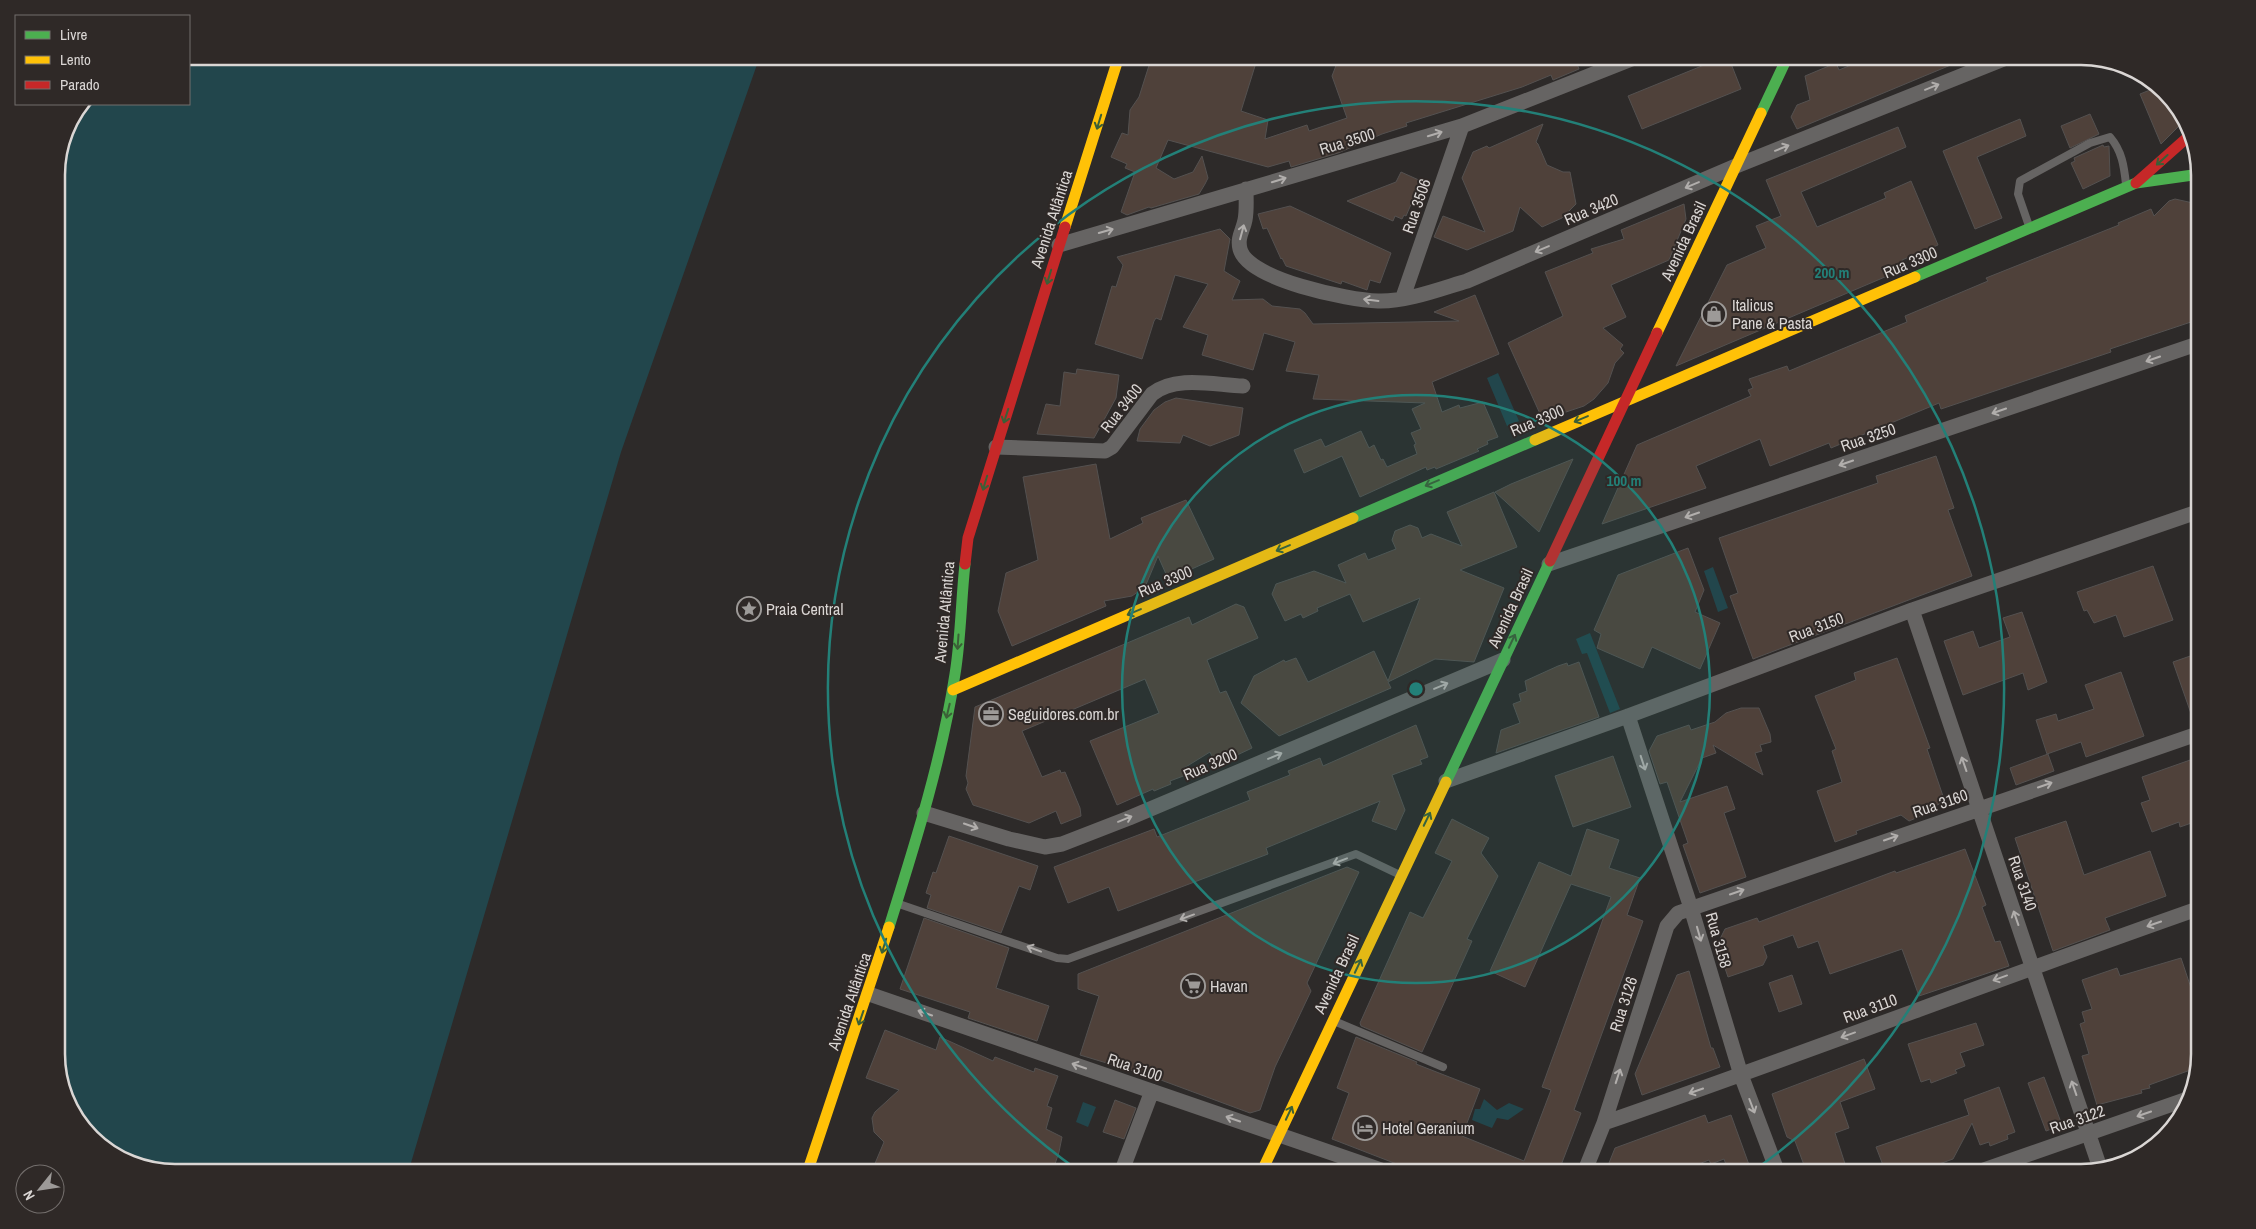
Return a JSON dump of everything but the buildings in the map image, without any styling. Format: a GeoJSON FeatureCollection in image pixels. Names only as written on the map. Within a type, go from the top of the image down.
{"type":"FeatureCollection","features":[{"type":"Feature","properties":{"kind":"main road","name":"Avenida Atlântica"},"geometry":{"type":"LineString","coordinates":[[810,1164],[869,994],[898,904],[924,812],[952,690],[968,538],[1116,65]]}},
{"type":"Feature","properties":{"kind":"main road","name":"Avenida Brasil"},"geometry":{"type":"LineString","coordinates":[[1264,1164],[1785,65]]}},
{"type":"Feature","properties":{"kind":"main road","name":"Rua 3300"},"geometry":{"type":"LineString","coordinates":[[2131,185],[2185,140]]}},
{"type":"Feature","properties":{"kind":"main road","name":"Rua 3300"},"geometry":{"type":"LineString","coordinates":[[952,690],[2131,185],[2191,175]]}},
{"type":"Feature","properties":{"kind":"street","name":"Rua 3500"},"geometry":{"type":"LineString","coordinates":[[1059,245],[1462,126],[1616,65]]}},
{"type":"Feature","properties":{"kind":"street","name":"Rua 3420"},"geometry":{"type":"LineString","coordinates":[[1246,190],[1245,221],[1239,235],[1240,251],[1248,261],[1271,275],[1302,288],[1379,301],[1404,297],[1427,293],[1466,281],[1736,166],[1988,65]]}},
{"type":"Feature","properties":{"kind":"street","name":"Rua 3506"},"geometry":{"type":"LineString","coordinates":[[1404,297],[1462,126]]}},
{"type":"Feature","properties":{"kind":"street","name":"Rua 3250"},"geometry":{"type":"LineString","coordinates":[[1548,564],[2191,346]]}},
{"type":"Feature","properties":{"kind":"street","name":"Rua 3400"},"geometry":{"type":"LineString","coordinates":[[996,447],[1105,451],[1112,447],[1152,394],[1160,388],[1173,383],[1243,386]]}},
{"type":"Feature","properties":{"kind":"street","name":"Rua 3150"},"geometry":{"type":"LineString","coordinates":[[1446,781],[1628,716],[1912,610],[2191,514]]}},
{"type":"Feature","properties":{"kind":"street","name":"Rua 3140"},"geometry":{"type":"LineString","coordinates":[[1912,610],[2098,1162]]}},
{"type":"Feature","properties":{"kind":"street","name":"Rua 3200"},"geometry":{"type":"LineString","coordinates":[[924,812],[1009,839],[1045,847],[1062,844],[1129,818],[1503,660]]}},
{"type":"Feature","properties":{"kind":"street","name":"Rua 3158"},"geometry":{"type":"LineString","coordinates":[[1628,716],[1691,908],[1741,1075],[1775,1164]]}},
{"type":"Feature","properties":{"kind":"street","name":"Rua 3160"},"geometry":{"type":"LineString","coordinates":[[1691,908],[2191,736]]}},
{"type":"Feature","properties":{"kind":"street","name":"Rua 3126"},"geometry":{"type":"LineString","coordinates":[[1604,1123],[1667,926],[1678,914],[1691,908]]}},
{"type":"Feature","properties":{"kind":"street","name":"Rua 3110"},"geometry":{"type":"LineString","coordinates":[[1604,1123],[1741,1075],[2032,966],[2191,911]]}},
{"type":"Feature","properties":{"kind":"street","name":"Rua 3100"},"geometry":{"type":"LineString","coordinates":[[869,994],[1364,1164]]}},
{"type":"Feature","properties":{"kind":"street"},"geometry":{"type":"LineString","coordinates":[[1124,1164],[1152,1091]]}},
{"type":"Feature","properties":{"kind":"street","name":"Rua 3122"},"geometry":{"type":"LineString","coordinates":[[2001,1164],[2181,1101]]}},
{"type":"Feature","properties":{"kind":"street"},"geometry":{"type":"LineString","coordinates":[[1588,1164],[1604,1123]]}},
{"type":"Feature","properties":{"kind":"lane"},"geometry":{"type":"LineString","coordinates":[[2029,228],[2018,194],[2020,181],[2090,143],[2110,137],[2116,144],[2123,159],[2131,185]]}},
{"type":"Feature","properties":{"kind":"lane"},"geometry":{"type":"LineString","coordinates":[[898,904],[1057,958],[1068,959],[1356,854],[1400,875]]}},
{"type":"Feature","properties":{"kind":"lane"},"geometry":{"type":"LineString","coordinates":[[1333,1020],[1443,1067]]}},
{"type":"Feature","properties":{"kind":"water"},"geometry":{"type":"Polygon","coordinates":[[[190,65],[757,65],[621,452],[411,1164],[161,1163],[126,1153],[102,1137],[92,1127],[76,1103],[67,1076],[65,1061],[65,168],[73,133],[90,105],[190,105],[190,65]]]}},
{"type":"Feature","properties":{"kind":"water"},"geometry":{"type":"Polygon","coordinates":[[[1498,373],[1519,421],[1507,426],[1487,378],[1498,373]]]}},
{"type":"Feature","properties":{"kind":"water"},"geometry":{"type":"Polygon","coordinates":[[[1713,567],[1728,608],[1718,612],[1704,571],[1713,567]]]}},
{"type":"Feature","properties":{"kind":"water"},"geometry":{"type":"Polygon","coordinates":[[[1590,633],[1620,709],[1610,713],[1587,653],[1582,654],[1576,639],[1590,633]]]}},
{"type":"Feature","properties":{"kind":"water"},"geometry":{"type":"Polygon","coordinates":[[[1484,1099],[1497,1110],[1509,1103],[1524,1109],[1508,1120],[1497,1118],[1492,1128],[1472,1120],[1475,1109],[1480,1109],[1484,1099]]]}},
{"type":"Feature","properties":{"kind":"water"},"geometry":{"type":"Polygon","coordinates":[[[1083,1102],[1096,1107],[1088,1127],[1076,1122],[1083,1102]]]}},
{"type":"Feature","properties":{"kind":"traffic: fast"},"geometry":{"type":"LineString","coordinates":[[1761,113],[1784,65]]}},
{"type":"Feature","properties":{"kind":"traffic: fast"},"geometry":{"type":"LineString","coordinates":[[1915,277],[2136,183],[2191,175]]}},
{"type":"Feature","properties":{"kind":"traffic: fast"},"geometry":{"type":"LineString","coordinates":[[1353,518],[1535,440]]}},
{"type":"Feature","properties":{"kind":"traffic: fast"},"geometry":{"type":"LineString","coordinates":[[1446,782],[1550,561]]}},
{"type":"Feature","properties":{"kind":"traffic: fast"},"geometry":{"type":"LineString","coordinates":[[889,927],[918,833],[943,738],[957,660],[965,564]]}},
{"type":"Feature","properties":{"kind":"traffic: slow"},"geometry":{"type":"LineString","coordinates":[[1065,227],[1116,65]]}},
{"type":"Feature","properties":{"kind":"traffic: slow"},"geometry":{"type":"LineString","coordinates":[[1657,333],[1761,113]]}},
{"type":"Feature","properties":{"kind":"traffic: slow"},"geometry":{"type":"LineString","coordinates":[[1535,440],[1915,277]]}},
{"type":"Feature","properties":{"kind":"traffic: slow"},"geometry":{"type":"LineString","coordinates":[[953,690],[1353,518]]}},
{"type":"Feature","properties":{"kind":"traffic: slow"},"geometry":{"type":"LineString","coordinates":[[1265,1164],[1446,782]]}},
{"type":"Feature","properties":{"kind":"traffic: slow"},"geometry":{"type":"LineString","coordinates":[[810,1164],[889,927]]}},
{"type":"Feature","properties":{"kind":"traffic: jam"},"geometry":{"type":"LineString","coordinates":[[2136,183],[2185,140]]}},
{"type":"Feature","properties":{"kind":"traffic: jam"},"geometry":{"type":"LineString","coordinates":[[965,564],[968,538],[1065,227]]}},
{"type":"Feature","properties":{"kind":"traffic: jam"},"geometry":{"type":"LineString","coordinates":[[1550,561],[1657,333]]}},
{"type":"Feature","properties":{"kind":"place","name":"Italicus Pane & Pasta"},"geometry":{"type":"Point","coordinates":[1714,314]}},
{"type":"Feature","properties":{"kind":"place","name":"Praia Central"},"geometry":{"type":"Point","coordinates":[749,609]}},
{"type":"Feature","properties":{"kind":"place","name":"Seguidores.com.br"},"geometry":{"type":"Point","coordinates":[991,714]}},
{"type":"Feature","properties":{"kind":"place","name":"Havan"},"geometry":{"type":"Point","coordinates":[1193,986]}},
{"type":"Feature","properties":{"kind":"place","name":"Hotel Geranium"},"geometry":{"type":"Point","coordinates":[1365,1128]}}]}
